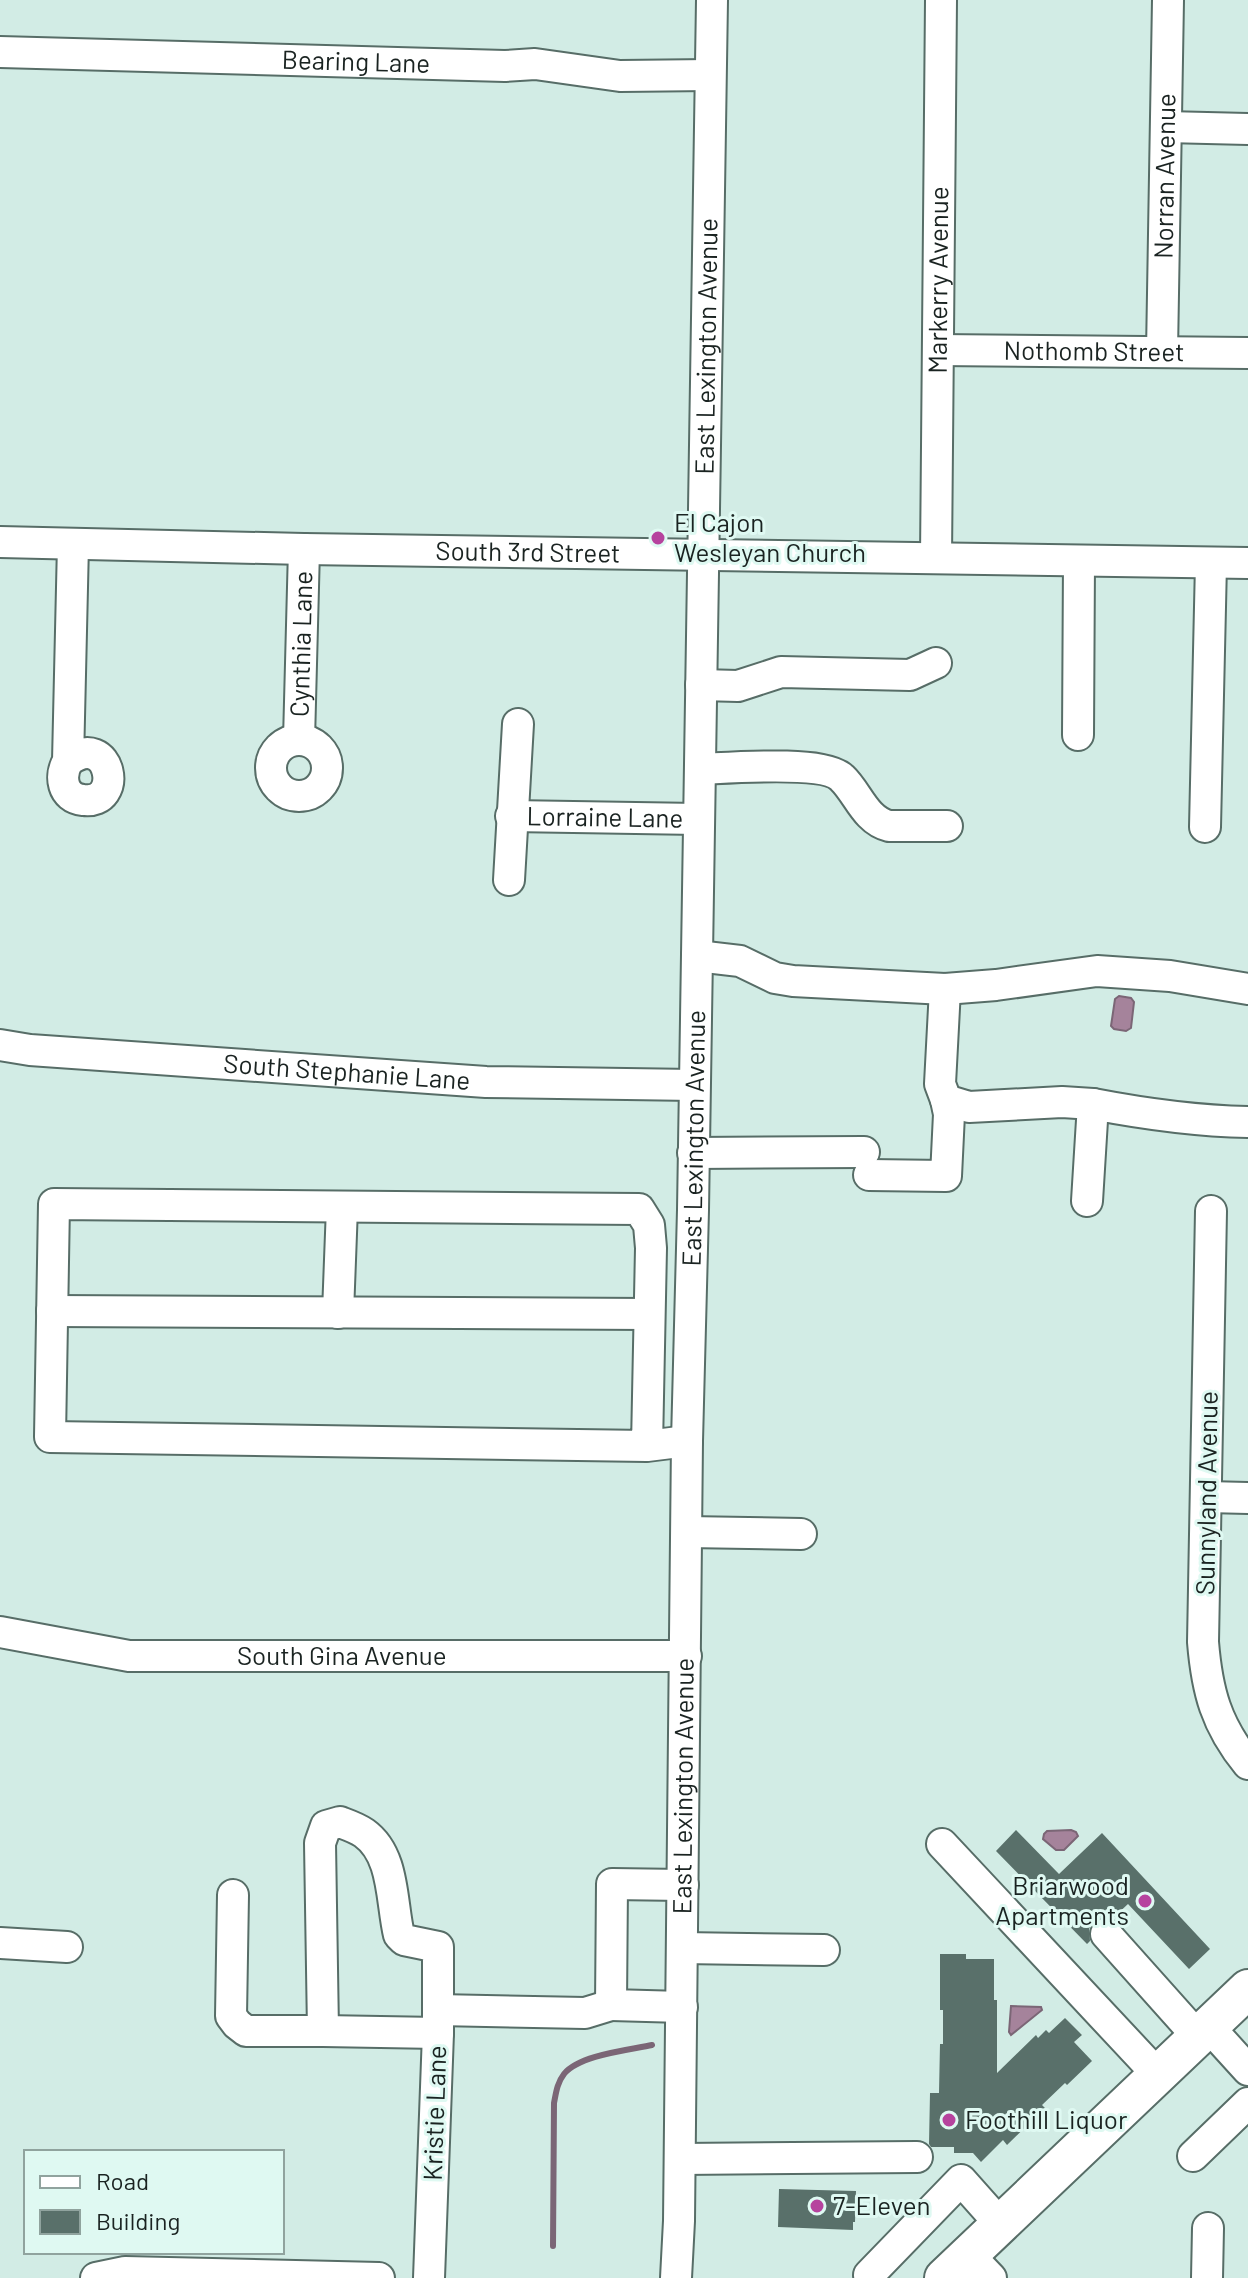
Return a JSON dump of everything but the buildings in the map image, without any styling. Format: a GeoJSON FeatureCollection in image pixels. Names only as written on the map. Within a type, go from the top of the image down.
{"type":"FeatureCollection","features":[{"type":"Feature","properties":{"kind":"main road"},"geometry":{"type":"LineString","coordinates":[[968,2270],[1001,2225],[1248,1989]]}},
{"type":"Feature","properties":{"kind":"street","name":"East Lexington Avenue"},"geometry":{"type":"LineString","coordinates":[[676,2278],[712,0]]}},
{"type":"Feature","properties":{"kind":"street","name":"Markerry Avenue"},"geometry":{"type":"LineString","coordinates":[[936,558],[941,0]]}},
{"type":"Feature","properties":{"kind":"street","name":"Norran Avenue"},"geometry":{"type":"LineString","coordinates":[[1162,352],[1168,0]]}},
{"type":"Feature","properties":{"kind":"street","name":"Bearing Lane"},"geometry":{"type":"LineString","coordinates":[[0,52],[505,66],[535,64],[620,76],[710,75]]}},
{"type":"Feature","properties":{"kind":"street"},"geometry":{"type":"LineString","coordinates":[[1166,127],[1248,129]]}},
{"type":"Feature","properties":{"kind":"street","name":"Nothomb Street"},"geometry":{"type":"LineString","coordinates":[[938,350],[1248,353]]}},
{"type":"Feature","properties":{"kind":"street","name":"South 3rd Street"},"geometry":{"type":"LineString","coordinates":[[0,542],[1248,563]]}},
{"type":"Feature","properties":{"kind":"street"},"geometry":{"type":"LineString","coordinates":[[68,761],[73,544]]}},
{"type":"Feature","properties":{"kind":"street","name":"Cynthia Lane"},"geometry":{"type":"LineString","coordinates":[[299,740],[301,549]]}},
{"type":"Feature","properties":{"kind":"street"},"geometry":{"type":"LineString","coordinates":[[1078,735],[1079,561]]}},
{"type":"Feature","properties":{"kind":"street"},"geometry":{"type":"LineString","coordinates":[[1205,827],[1211,563]]}},
{"type":"Feature","properties":{"kind":"street"},"geometry":{"type":"LineString","coordinates":[[701,685],[738,686],[781,672],[910,675],[936,663]]}},
{"type":"Feature","properties":{"kind":"street","name":"Lorraine Lane"},"geometry":{"type":"LineString","coordinates":[[509,880],[518,724]]}},
{"type":"Feature","properties":{"kind":"street"},"geometry":{"type":"LineString","coordinates":[[700,769],[817,768],[841,776],[872,817],[881,824],[947,826]]}},
{"type":"Feature","properties":{"kind":"street","name":"Lorraine Lane"},"geometry":{"type":"LineString","coordinates":[[511,816],[698,819]]}},
{"type":"Feature","properties":{"kind":"street"},"geometry":{"type":"LineString","coordinates":[[697,956],[740,961],[775,978],[793,981],[945,989],[1097,971],[1170,976],[1248,989]]}},
{"type":"Feature","properties":{"kind":"street"},"geometry":{"type":"LineString","coordinates":[[693,1153],[866,1164],[946,1176],[949,1114],[940,1084],[945,989]]}},
{"type":"Feature","properties":{"kind":"street","name":"South Stephanie Lane"},"geometry":{"type":"LineString","coordinates":[[0,1045],[30,1050],[486,1082],[694,1085]]}},
{"type":"Feature","properties":{"kind":"street"},"geometry":{"type":"LineString","coordinates":[[946,1100],[969,1107],[1062,1102],[1093,1104],[1202,1121],[1248,1122]]}},
{"type":"Feature","properties":{"kind":"street"},"geometry":{"type":"LineString","coordinates":[[1087,1201],[1093,1104]]}},
{"type":"Feature","properties":{"kind":"street"},"geometry":{"type":"LineString","coordinates":[[647,1446],[649,1225],[639,1209],[54,1204],[50,1437],[647,1446],[687,1441]]}},
{"type":"Feature","properties":{"kind":"street"},"geometry":{"type":"LineString","coordinates":[[338,1313],[342,1207]]}},
{"type":"Feature","properties":{"kind":"street","name":"Sunnyland Avenue"},"geometry":{"type":"LineString","coordinates":[[1211,1211],[1203,1642],[1206,1678],[1214,1707],[1234,1747],[1248,1764]]}},
{"type":"Feature","properties":{"kind":"street"},"geometry":{"type":"LineString","coordinates":[[52,1311],[649,1314]]}},
{"type":"Feature","properties":{"kind":"street"},"geometry":{"type":"LineString","coordinates":[[1207,1497],[1248,1498]]}},
{"type":"Feature","properties":{"kind":"street"},"geometry":{"type":"LineString","coordinates":[[687,1532],[801,1534]]}},
{"type":"Feature","properties":{"kind":"street","name":"South Gina Avenue"},"geometry":{"type":"LineString","coordinates":[[0,1632],[129,1656],[686,1656]]}},
{"type":"Feature","properties":{"kind":"street","name":"Kristie Lane"},"geometry":{"type":"LineString","coordinates":[[323,2031],[320,1843],[326,1826],[340,1822],[365,1833],[382,1853],[390,1877],[399,1935],[404,1940],[438,1947],[429,2278]]}},
{"type":"Feature","properties":{"kind":"street"},"geometry":{"type":"LineString","coordinates":[[942,1844],[1158,2075]]}},
{"type":"Feature","properties":{"kind":"street"},"geometry":{"type":"LineString","coordinates":[[611,2005],[612,1884],[683,1885]]}},
{"type":"Feature","properties":{"kind":"street"},"geometry":{"type":"LineString","coordinates":[[233,1895],[231,2016],[246,2031],[323,2031],[585,2013],[611,2005],[682,2007]]}},
{"type":"Feature","properties":{"kind":"street"},"geometry":{"type":"LineString","coordinates":[[1106,1934],[1203,2032],[1248,2070]]}},
{"type":"Feature","properties":{"kind":"street"},"geometry":{"type":"LineString","coordinates":[[0,1943],[67,1947]]}},
{"type":"Feature","properties":{"kind":"street"},"geometry":{"type":"LineString","coordinates":[[682,1948],[824,1950]]}},
{"type":"Feature","properties":{"kind":"street"},"geometry":{"type":"LineString","coordinates":[[1193,2156],[1248,2103]]}},
{"type":"Feature","properties":{"kind":"street"},"geometry":{"type":"LineString","coordinates":[[680,2159],[917,2157]]}},
{"type":"Feature","properties":{"kind":"street"},"geometry":{"type":"LineString","coordinates":[[869,2275],[961,2180],[1001,2225]]}},
{"type":"Feature","properties":{"kind":"street"},"geometry":{"type":"LineString","coordinates":[[1207,2278],[1208,2228]]}},
{"type":"Feature","properties":{"kind":"street"},"geometry":{"type":"LineString","coordinates":[[96,2278],[125,2272],[379,2278]]}},
{"type":"Feature","properties":{"kind":"shaded area"},"geometry":{"type":"Polygon","coordinates":[[[1119,996],[1131,998],[1134,1002],[1131,1028],[1126,1031],[1111,1026],[1115,999],[1119,996]]]}},
{"type":"Feature","properties":{"kind":"shaded area"},"geometry":{"type":"Polygon","coordinates":[[[1071,1830],[1078,1836],[1064,1850],[1056,1850],[1043,1839],[1047,1831],[1071,1830]]]}},
{"type":"Feature","properties":{"kind":"shaded area"},"geometry":{"type":"Polygon","coordinates":[[[1011,2006],[1041,2007],[1042,2010],[1011,2035],[1011,2006]]]}},
{"type":"Feature","properties":{"kind":"waterway"},"geometry":{"type":"LineString","coordinates":[[553,2246],[554,2103],[560,2081],[564,2074],[581,2062],[652,2045]]}},
{"type":"Feature","properties":{"kind":"place","name":"El Cajon Wesleyan Church"},"geometry":{"type":"Point","coordinates":[658,538]}},
{"type":"Feature","properties":{"kind":"place","name":"Briarwood Apartments"},"geometry":{"type":"Point","coordinates":[1145,1901]}},
{"type":"Feature","properties":{"kind":"place","name":"Foothill Liquor"},"geometry":{"type":"Point","coordinates":[949,2120]}},
{"type":"Feature","properties":{"kind":"place","name":"7-Eleven"},"geometry":{"type":"Point","coordinates":[817,2206]}}]}
